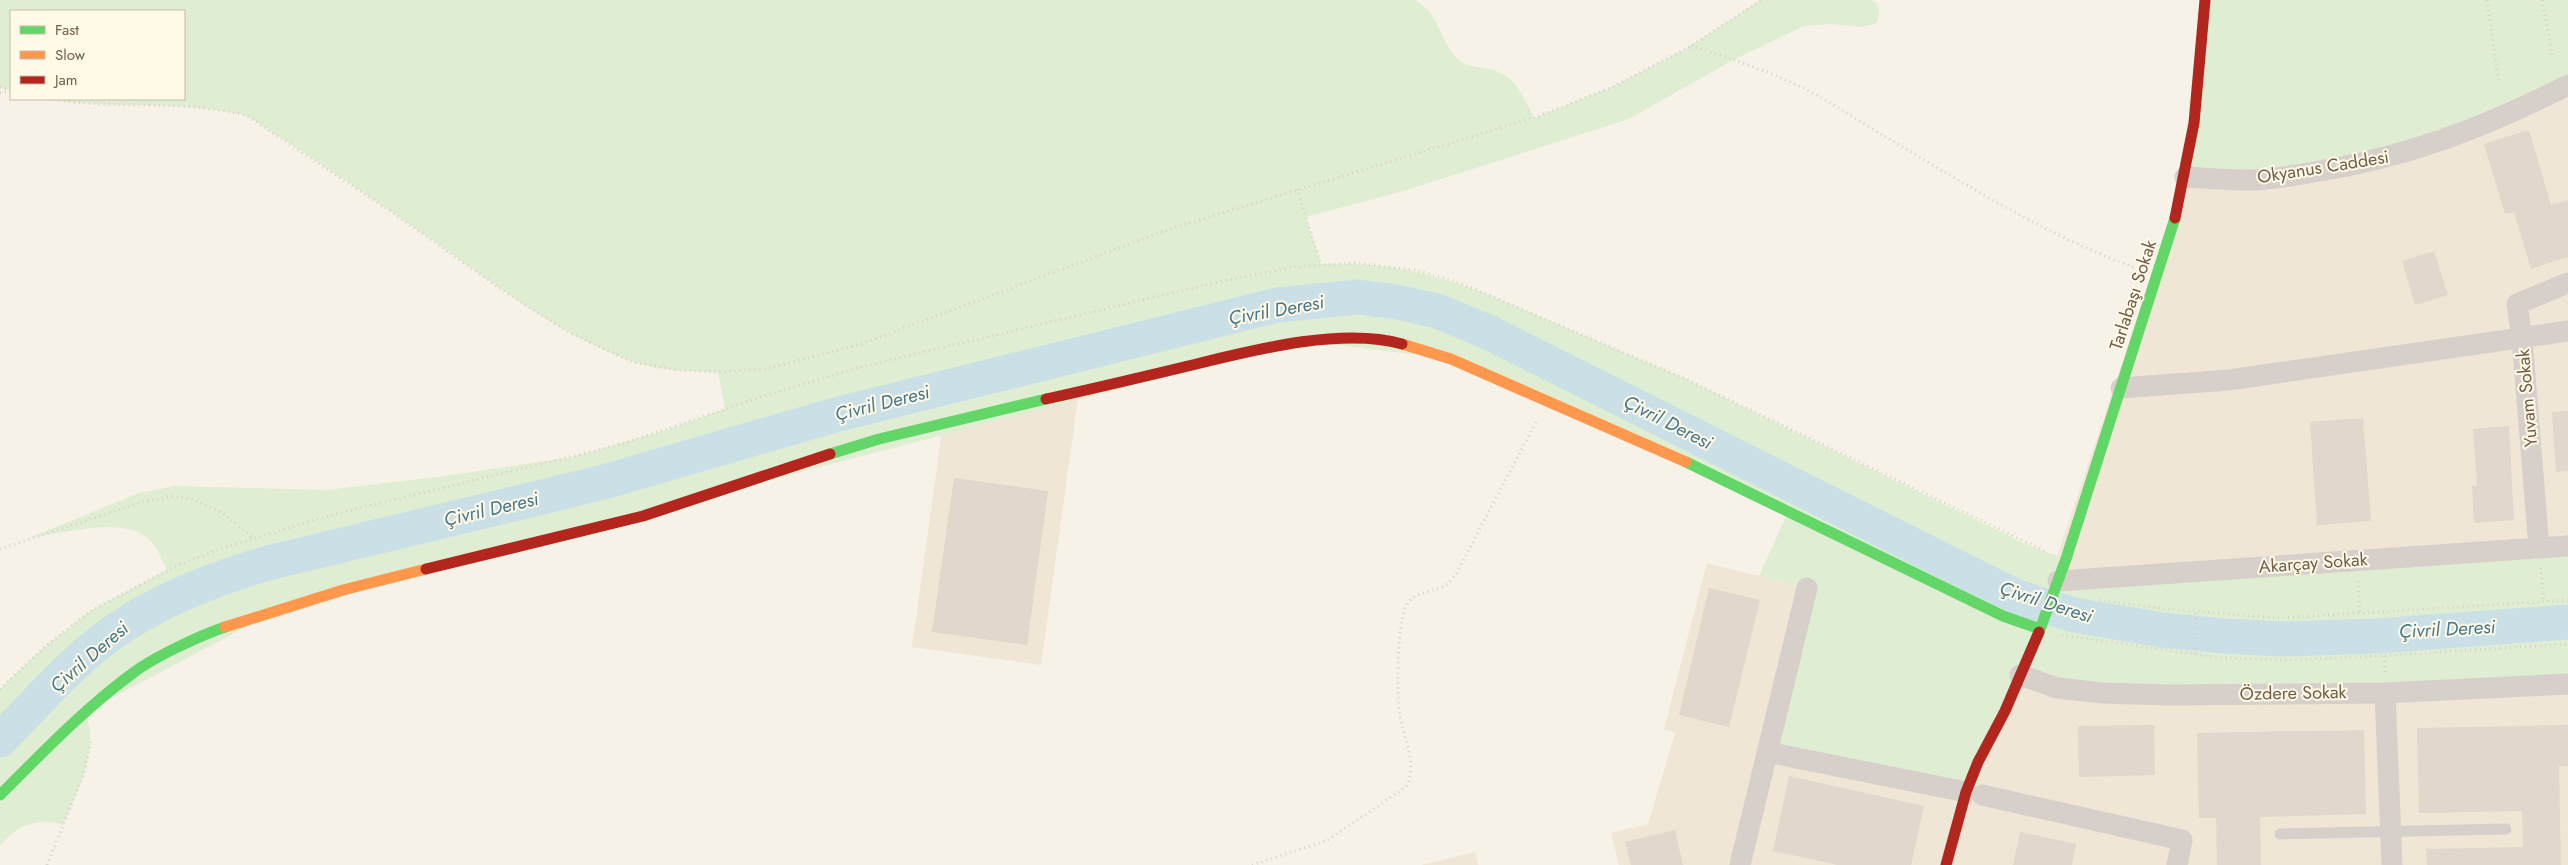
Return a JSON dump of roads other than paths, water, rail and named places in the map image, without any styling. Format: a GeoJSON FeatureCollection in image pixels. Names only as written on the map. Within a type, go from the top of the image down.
{"type":"FeatureCollection","features":[{"type":"Feature","properties":{"kind":"street","name":"Tarlabaşı Sokak"},"geometry":{"type":"LineString","coordinates":[[2005,711],[2056,586],[2158,276],[2177,212],[2194,123],[2205,0]]}},
{"type":"Feature","properties":{"kind":"street","name":"Okyanus Caddesi"},"geometry":{"type":"LineString","coordinates":[[2185,177],[2247,180],[2349,167],[2400,155],[2463,134],[2568,85]]}},
{"type":"Feature","properties":{"kind":"street","name":"Yuvam Sokak"},"geometry":{"type":"LineString","coordinates":[[2539,548],[2522,338],[2517,304],[2568,283]]}},
{"type":"Feature","properties":{"kind":"street"},"geometry":{"type":"LineString","coordinates":[[2121,388],[2229,380],[2568,332]]}},
{"type":"Feature","properties":{"kind":"street"},"geometry":{"type":"LineString","coordinates":[[0,795],[111,688],[158,658],[208,633],[288,605],[643,516],[784,468],[879,439],[1239,354],[1327,339],[1384,340],[1450,359],[1655,447],[1994,612],[2041,626]]}},
{"type":"Feature","properties":{"kind":"street","name":"Akarçay Sokak"},"geometry":{"type":"LineString","coordinates":[[2056,586],[2356,560],[2568,546]]}},
{"type":"Feature","properties":{"kind":"street"},"geometry":{"type":"LineString","coordinates":[[1745,864],[1767,752],[1807,588]]}},
{"type":"Feature","properties":{"kind":"street","name":"Özdere Sokak"},"geometry":{"type":"LineString","coordinates":[[2020,675],[2057,688],[2102,692],[2170,694],[2386,692],[2568,684]]}},
{"type":"Feature","properties":{"kind":"street"},"geometry":{"type":"LineString","coordinates":[[2386,692],[2392,865]]}},
{"type":"Feature","properties":{"kind":"street"},"geometry":{"type":"LineString","coordinates":[[1990,766],[2005,711]]}},
{"type":"Feature","properties":{"kind":"street"},"geometry":{"type":"LineString","coordinates":[[1946,865],[1979,793],[1978,762],[2005,711]]}},
{"type":"Feature","properties":{"kind":"street"},"geometry":{"type":"LineString","coordinates":[[1767,752],[1979,793],[2182,840],[2177,865]]}},
{"type":"Feature","properties":{"kind":"lane"},"geometry":{"type":"LineString","coordinates":[[2280,834],[2506,829]]}},
{"type":"Feature","properties":{"kind":"waterway","name":"Çivril Deresi"},"geometry":{"type":"LineString","coordinates":[[0,740],[62,676],[113,632],[164,602],[232,574],[268,563],[604,482],[835,415],[1277,305],[1358,297],[1397,302],[1437,311],[1490,333],[2017,597],[2074,615],[2162,630],[2282,639],[2377,636],[2568,622]]}}]}
